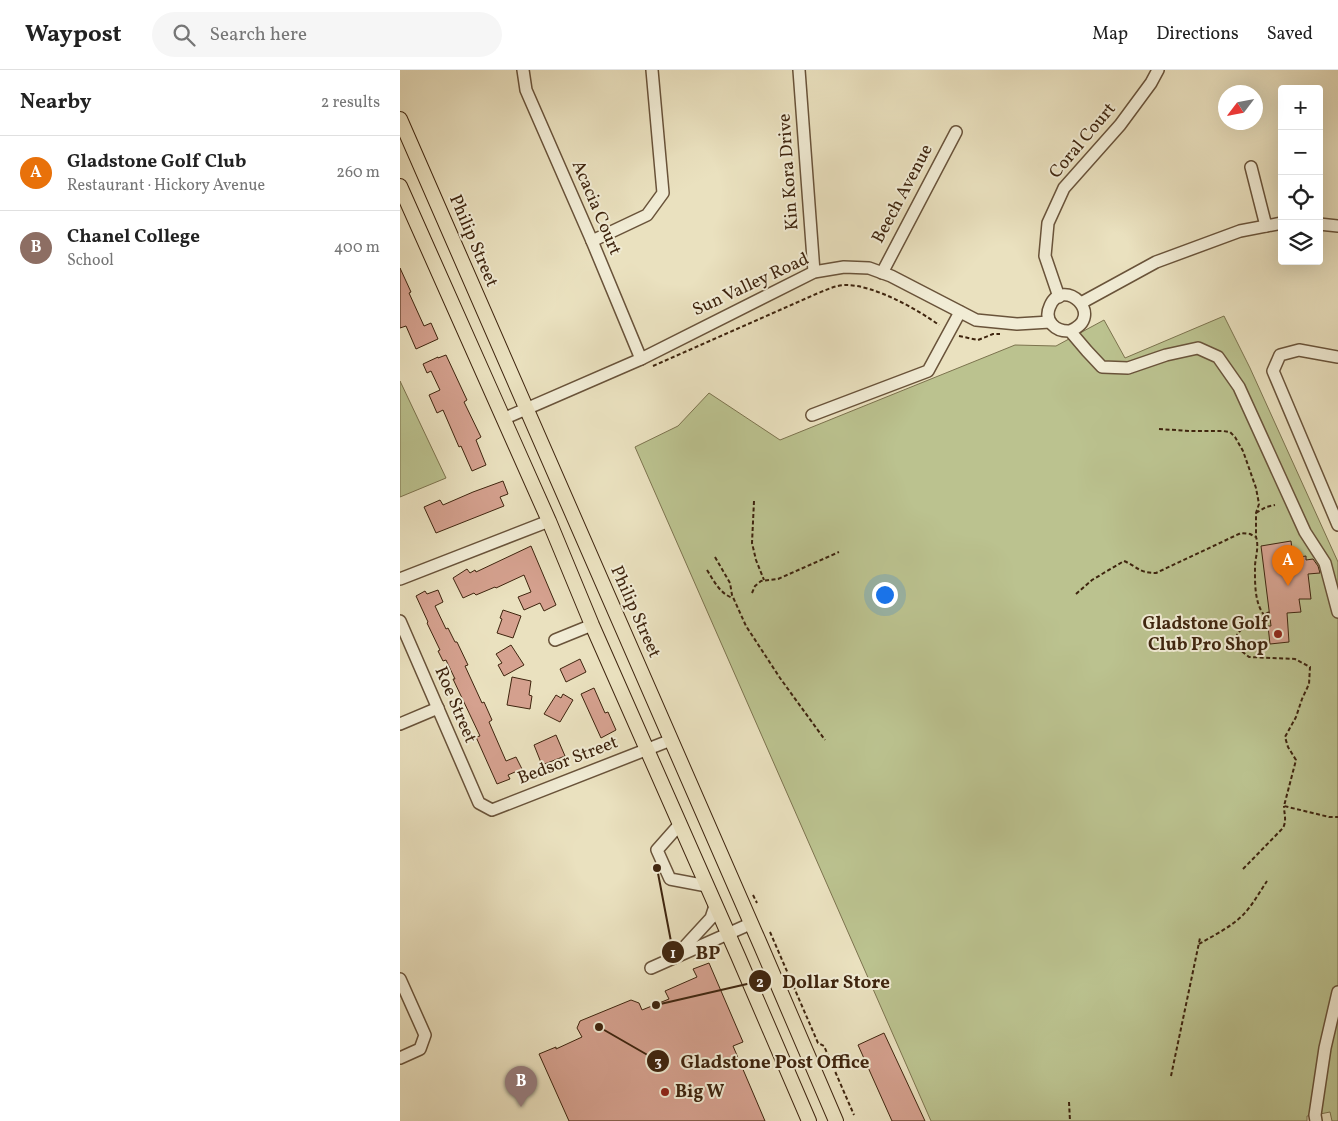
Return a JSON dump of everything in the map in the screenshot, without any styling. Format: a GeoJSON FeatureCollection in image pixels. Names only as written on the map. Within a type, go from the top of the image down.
{"type":"FeatureCollection","features":[{"type":"Feature","properties":{"kind":"main road","name":"Philip Street"},"geometry":{"type":"LineString","coordinates":[[400,119],[836,1121]]}},
{"type":"Feature","properties":{"kind":"main road"},"geometry":{"type":"LineString","coordinates":[[400,186],[549,521],[809,1121]]}},
{"type":"Feature","properties":{"kind":"street","name":"Acacia Court"},"geometry":{"type":"LineString","coordinates":[[523,70],[526,90],[641,359]]}},
{"type":"Feature","properties":{"kind":"street"},"geometry":{"type":"LineString","coordinates":[[592,241],[647,215],[663,193],[652,70]]}},
{"type":"Feature","properties":{"kind":"street","name":"Kin Kora Drive"},"geometry":{"type":"LineString","coordinates":[[799,70],[814,272]]}},
{"type":"Feature","properties":{"kind":"street","name":"Coral Court"},"geometry":{"type":"LineString","coordinates":[[1059,297],[1045,256],[1048,223],[1064,188],[1120,125],[1151,83],[1158,70]]}},
{"type":"Feature","properties":{"kind":"street","name":"Beech Avenue"},"geometry":{"type":"LineString","coordinates":[[882,273],[956,132]]}},
{"type":"Feature","properties":{"kind":"street"},"geometry":{"type":"LineString","coordinates":[[1251,167],[1266,226]]}},
{"type":"Feature","properties":{"kind":"street"},"geometry":{"type":"LineString","coordinates":[[1081,303],[1156,262],[1240,231],[1278,224]]}},
{"type":"Feature","properties":{"kind":"street"},"geometry":{"type":"LineString","coordinates":[[1323,224],[1338,226]]}},
{"type":"Feature","properties":{"kind":"street","name":"Sun Valley Road"},"geometry":{"type":"LineString","coordinates":[[503,418],[641,359],[814,272],[844,267],[868,268],[916,289],[976,320],[1017,324],[1050,322]]}},
{"type":"Feature","properties":{"kind":"street"},"geometry":{"type":"LineString","coordinates":[[1071,296],[1081,303],[1084,309],[1084,317],[1076,329],[1070,331],[1059,330],[1050,322],[1049,308],[1053,301],[1059,297],[1071,296]]}},
{"type":"Feature","properties":{"kind":"street"},"geometry":{"type":"LineString","coordinates":[[812,415],[928,371],[960,312]]}},
{"type":"Feature","properties":{"kind":"street"},"geometry":{"type":"LineString","coordinates":[[1070,331],[1102,367],[1128,368],[1166,355],[1198,348],[1218,358],[1239,387],[1305,532],[1324,563],[1338,612]]}},
{"type":"Feature","properties":{"kind":"street"},"geometry":{"type":"LineString","coordinates":[[1338,358],[1299,350],[1280,355],[1273,371],[1338,525]]}},
{"type":"Feature","properties":{"kind":"street"},"geometry":{"type":"LineString","coordinates":[[400,579],[549,521]]}},
{"type":"Feature","properties":{"kind":"street","name":"Roe Street"},"geometry":{"type":"LineString","coordinates":[[400,621],[479,803]]}},
{"type":"Feature","properties":{"kind":"street"},"geometry":{"type":"LineString","coordinates":[[555,640],[592,624]]}},
{"type":"Feature","properties":{"kind":"street"},"geometry":{"type":"LineString","coordinates":[[400,724],[438,708]]}},
{"type":"Feature","properties":{"kind":"street","name":"Bedsor Street"},"geometry":{"type":"LineString","coordinates":[[479,803],[492,810],[671,740]]}},
{"type":"Feature","properties":{"kind":"street"},"geometry":{"type":"LineString","coordinates":[[680,824],[657,850],[660,857],[670,879],[707,886]]}},
{"type":"Feature","properties":{"kind":"street"},"geometry":{"type":"LineString","coordinates":[[674,958],[711,918],[716,906]]}},
{"type":"Feature","properties":{"kind":"street"},"geometry":{"type":"LineString","coordinates":[[651,968],[750,924]]}},
{"type":"Feature","properties":{"kind":"street"},"geometry":{"type":"LineString","coordinates":[[400,979],[425,1035],[420,1049],[400,1058]]}},
{"type":"Feature","properties":{"kind":"street"},"geometry":{"type":"LineString","coordinates":[[1316,1121],[1325,1048],[1338,992]]}},
{"type":"Feature","properties":{"kind":"path"},"geometry":{"type":"LineString","coordinates":[[652,366],[816,294],[844,285],[859,286],[901,302],[933,320],[950,333],[962,337],[978,340],[993,334],[1003,334]]}},
{"type":"Feature","properties":{"kind":"path"},"geometry":{"type":"LineString","coordinates":[[1159,429],[1230,432],[1244,451],[1259,504],[1256,514],[1256,597],[1264,615],[1264,626],[1247,626],[1239,631],[1236,637],[1239,649],[1249,657],[1295,659],[1310,667],[1309,684],[1296,717],[1284,737],[1296,760],[1284,806],[1286,823],[1243,869]]}},
{"type":"Feature","properties":{"kind":"path"},"geometry":{"type":"LineString","coordinates":[[754,501],[752,543],[764,580]]}},
{"type":"Feature","properties":{"kind":"path"},"geometry":{"type":"LineString","coordinates":[[1256,514],[1266,507],[1276,505]]}},
{"type":"Feature","properties":{"kind":"path"},"geometry":{"type":"LineString","coordinates":[[1076,594],[1092,580],[1124,561],[1140,571],[1156,573],[1241,533],[1256,537]]}},
{"type":"Feature","properties":{"kind":"path"},"geometry":{"type":"LineString","coordinates":[[752,593],[755,586],[761,581],[778,579],[839,552]]}},
{"type":"Feature","properties":{"kind":"path"},"geometry":{"type":"LineString","coordinates":[[715,557],[730,583],[733,598],[746,626],[800,707],[826,740]]}},
{"type":"Feature","properties":{"kind":"path"},"geometry":{"type":"LineString","coordinates":[[707,570],[716,586],[728,597],[733,598]]}},
{"type":"Feature","properties":{"kind":"path"},"geometry":{"type":"LineString","coordinates":[[1264,615],[1269,612]]}},
{"type":"Feature","properties":{"kind":"path"},"geometry":{"type":"LineString","coordinates":[[1284,806],[1329,817],[1338,817]]}},
{"type":"Feature","properties":{"kind":"path"},"geometry":{"type":"LineString","coordinates":[[1199,944],[1241,916],[1249,908],[1267,880]]}},
{"type":"Feature","properties":{"kind":"path"},"geometry":{"type":"LineString","coordinates":[[770,932],[818,1043],[824,1046],[854,1115]]}},
{"type":"Feature","properties":{"kind":"path"},"geometry":{"type":"LineString","coordinates":[[1171,1076],[1200,938]]}},
{"type":"Feature","properties":{"kind":"path"},"geometry":{"type":"LineString","coordinates":[[1069,1102],[1070,1121]]}},
{"type":"Feature","properties":{"kind":"green space"},"geometry":{"type":"Polygon","coordinates":[[[1224,316],[1250,368],[1338,562],[1338,1121],[1332,1121],[1330,1112],[1307,1116],[1307,1121],[931,1121],[635,447],[678,426],[709,393],[780,440],[1015,345],[1056,346],[1104,320],[1125,358],[1224,316]]]}},
{"type":"Feature","properties":{"kind":"green space"},"geometry":{"type":"Polygon","coordinates":[[[400,381],[446,478],[400,497],[400,381]]]}},
{"type":"Feature","properties":{"kind":"building"},"geometry":{"type":"Polygon","coordinates":[[[400,268],[424,326],[431,323],[438,339],[416,349],[406,326],[400,328],[400,268]]]}},
{"type":"Feature","properties":{"kind":"building"},"geometry":{"type":"Polygon","coordinates":[[[446,355],[467,400],[464,402],[481,437],[476,440],[486,465],[472,471],[443,410],[437,413],[429,395],[440,390],[431,371],[427,373],[423,364],[446,355]]]}},
{"type":"Feature","properties":{"kind":"building"},"geometry":{"type":"Polygon","coordinates":[[[503,481],[508,494],[500,497],[504,506],[436,533],[424,507],[440,500],[443,505],[503,481]]]}},
{"type":"Feature","properties":{"kind":"building"},"geometry":{"type":"Polygon","coordinates":[[[1291,541],[1293,558],[1306,556],[1306,560],[1313,559],[1320,573],[1308,574],[1311,599],[1299,599],[1301,612],[1287,613],[1289,642],[1270,644],[1268,626],[1271,626],[1261,546],[1291,541]]]}},
{"type":"Feature","properties":{"kind":"building"},"geometry":{"type":"Polygon","coordinates":[[[531,546],[556,605],[544,611],[540,603],[524,610],[518,597],[531,592],[524,575],[496,588],[476,595],[474,593],[463,598],[453,578],[467,569],[470,573],[475,570],[476,572],[531,546]]]}},
{"type":"Feature","properties":{"kind":"building"},"geometry":{"type":"Polygon","coordinates":[[[438,590],[443,602],[435,606],[446,629],[448,628],[455,642],[457,642],[468,665],[465,666],[492,720],[489,722],[506,761],[516,757],[522,769],[508,775],[510,779],[497,784],[476,737],[480,736],[446,660],[443,661],[438,651],[440,650],[416,596],[425,591],[427,594],[438,590]]]}},
{"type":"Feature","properties":{"kind":"building"},"geometry":{"type":"Polygon","coordinates":[[[503,610],[521,616],[513,638],[497,633],[503,610]]]}},
{"type":"Feature","properties":{"kind":"building"},"geometry":{"type":"Polygon","coordinates":[[[511,645],[524,665],[504,676],[498,665],[502,663],[496,654],[511,645]]]}},
{"type":"Feature","properties":{"kind":"building"},"geometry":{"type":"Polygon","coordinates":[[[580,659],[586,672],[566,682],[560,669],[580,659]]]}},
{"type":"Feature","properties":{"kind":"building"},"geometry":{"type":"Polygon","coordinates":[[[512,677],[531,681],[529,695],[532,696],[530,709],[507,705],[512,677]]]}},
{"type":"Feature","properties":{"kind":"building"},"geometry":{"type":"Polygon","coordinates":[[[594,688],[605,713],[608,712],[616,730],[601,738],[581,694],[594,688]]]}},
{"type":"Feature","properties":{"kind":"building"},"geometry":{"type":"Polygon","coordinates":[[[563,694],[573,700],[560,722],[544,714],[556,695],[561,698],[563,694]]]}},
{"type":"Feature","properties":{"kind":"building"},"geometry":{"type":"Polygon","coordinates":[[[556,735],[565,756],[542,765],[534,745],[556,735]]]}},
{"type":"Feature","properties":{"kind":"building"},"geometry":{"type":"Polygon","coordinates":[[[709,963],[743,1042],[733,1046],[765,1121],[569,1121],[539,1054],[556,1047],[556,1049],[582,1037],[577,1028],[580,1021],[631,1000],[639,1003],[642,1010],[669,999],[665,991],[697,977],[693,969],[709,963]]]}},
{"type":"Feature","properties":{"kind":"building"},"geometry":{"type":"Polygon","coordinates":[[[884,1033],[925,1121],[892,1121],[858,1045],[884,1033]]]}},
{"type":"Feature","properties":{"kind":"place","name":"Gladstone Golf Club"},"geometry":{"type":"Point","coordinates":[1288,586]}},
{"type":"Feature","properties":{"kind":"place","name":"Gladstone Golf Club Pro Shop"},"geometry":{"type":"Point","coordinates":[1278,634]}},
{"type":"Feature","properties":{"kind":"place","name":"BP"},"geometry":{"type":"Point","coordinates":[657,868]}},
{"type":"Feature","properties":{"kind":"place","name":"Dollar Store"},"geometry":{"type":"Point","coordinates":[656,1005]}},
{"type":"Feature","properties":{"kind":"place","name":"Gladstone Post Office"},"geometry":{"type":"Point","coordinates":[599,1027]}},
{"type":"Feature","properties":{"kind":"place","name":"Big W"},"geometry":{"type":"Point","coordinates":[665,1092]}},
{"type":"Feature","properties":{"kind":"place","name":"Chanel College"},"geometry":{"type":"Point","coordinates":[521,1107]}}]}
